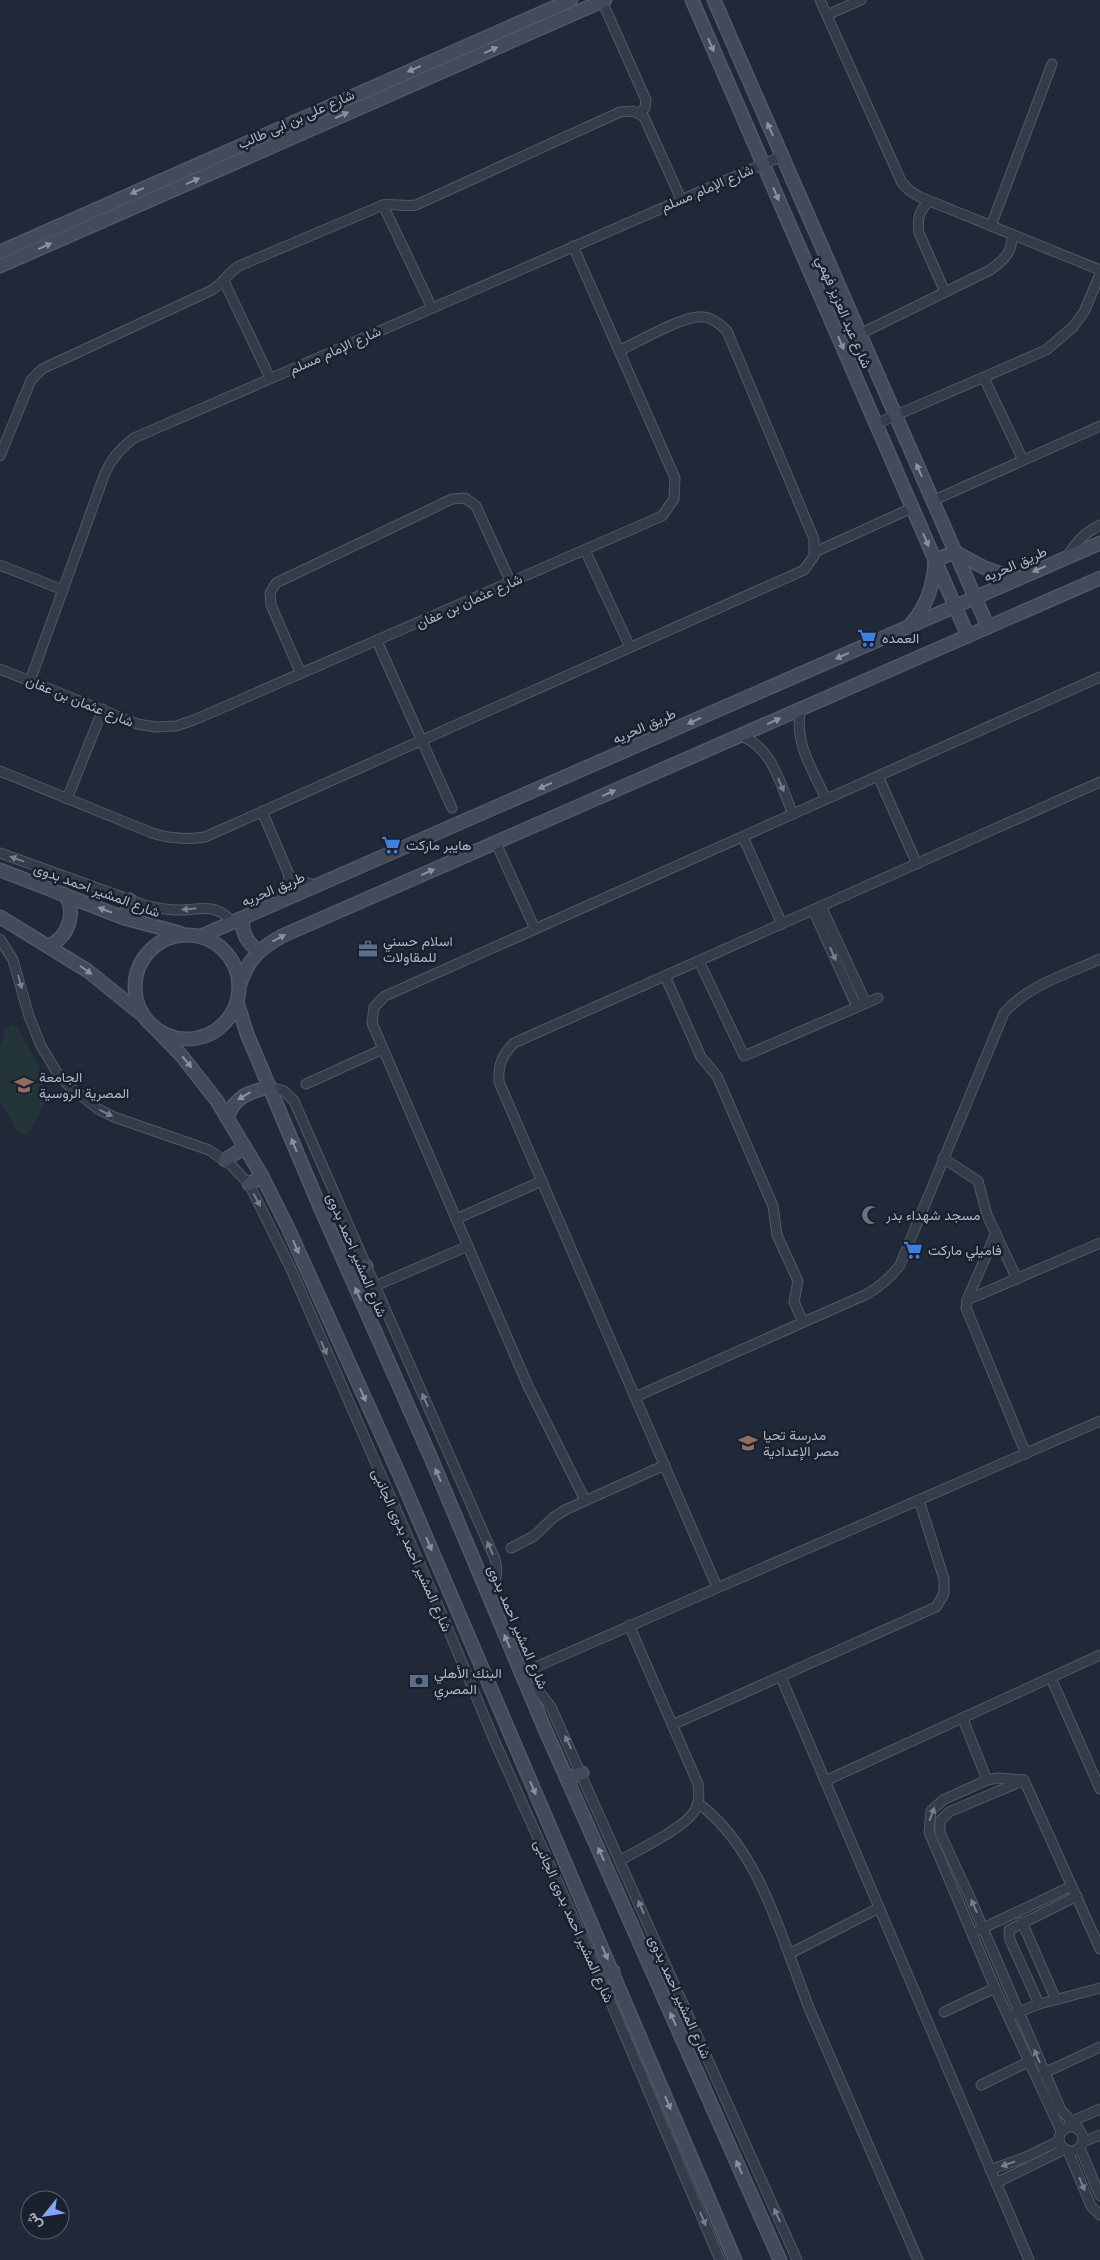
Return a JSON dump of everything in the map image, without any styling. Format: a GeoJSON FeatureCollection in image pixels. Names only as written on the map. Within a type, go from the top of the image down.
{"type":"FeatureCollection","features":[{"type":"Feature","properties":{"kind":"street","name":"شارع على بن ابى طالب"},"geometry":{"type":"LineString","coordinates":[[0,252],[571,0]]}},
{"type":"Feature","properties":{"kind":"street","name":"شارع عبد العزيز فهمي"},"geometry":{"type":"LineString","coordinates":[[714,0],[988,627]]}},
{"type":"Feature","properties":{"kind":"street"},"geometry":{"type":"LineString","coordinates":[[820,0],[902,183],[910,191],[1100,270]]}},
{"type":"Feature","properties":{"kind":"street"},"geometry":{"type":"LineString","coordinates":[[827,15],[861,0]]}},
{"type":"Feature","properties":{"kind":"street","name":"شارع على بن ابى طالب"},"geometry":{"type":"LineString","coordinates":[[0,266],[604,1]]}},
{"type":"Feature","properties":{"kind":"street"},"geometry":{"type":"LineString","coordinates":[[604,1],[646,100],[645,108],[639,113]]}},
{"type":"Feature","properties":{"kind":"street","name":"شارع عبد العزيز فهمي"},"geometry":{"type":"LineString","coordinates":[[697,2],[763,164],[968,636]]}},
{"type":"Feature","properties":{"kind":"street"},"geometry":{"type":"LineString","coordinates":[[437,59],[443,71]]}},
{"type":"Feature","properties":{"kind":"street"},"geometry":{"type":"LineString","coordinates":[[991,226],[1052,64]]}},
{"type":"Feature","properties":{"kind":"street"},"geometry":{"type":"LineString","coordinates":[[0,456],[31,380],[42,369],[210,291],[224,281],[228,274],[239,266],[383,205],[416,205],[620,112],[633,111],[639,113],[648,123],[681,199]]}},
{"type":"Feature","properties":{"kind":"street"},"geometry":{"type":"LineString","coordinates":[[234,148],[240,161]]}},
{"type":"Feature","properties":{"kind":"street","name":"شارع الإمام مسلم"},"geometry":{"type":"LineString","coordinates":[[30,681],[105,473],[112,459],[122,447],[134,438],[782,156]]}},
{"type":"Feature","properties":{"kind":"street"},"geometry":{"type":"LineString","coordinates":[[929,200],[919,215],[919,233],[945,292]]}},
{"type":"Feature","properties":{"kind":"street"},"geometry":{"type":"LineString","coordinates":[[383,205],[432,308]]}},
{"type":"Feature","properties":{"kind":"street"},"geometry":{"type":"LineString","coordinates":[[860,334],[982,274],[1005,259],[1012,243],[1012,234]]}},
{"type":"Feature","properties":{"kind":"street","name":"شارع عثمان بن عفان"},"geometry":{"type":"LineString","coordinates":[[0,669],[137,724],[156,727],[176,726],[301,674],[662,516],[672,504],[676,489],[675,478],[573,246]]}},
{"type":"Feature","properties":{"kind":"street"},"geometry":{"type":"LineString","coordinates":[[876,424],[1030,358],[1061,339],[1084,312],[1100,274]]}},
{"type":"Feature","properties":{"kind":"street"},"geometry":{"type":"LineString","coordinates":[[224,281],[270,378]]}},
{"type":"Feature","properties":{"kind":"street"},"geometry":{"type":"LineString","coordinates":[[0,772],[169,839],[188,840],[205,837],[804,570],[810,564],[814,552],[814,539],[727,331],[721,325],[704,317],[689,318],[619,351]]}},
{"type":"Feature","properties":{"kind":"street"},"geometry":{"type":"LineString","coordinates":[[984,378],[1023,460]]}},
{"type":"Feature","properties":{"kind":"street"},"geometry":{"type":"LineString","coordinates":[[932,501],[1100,426]]}},
{"type":"Feature","properties":{"kind":"street"},"geometry":{"type":"LineString","coordinates":[[301,674],[270,605],[270,593],[276,583],[452,499],[465,498],[476,506],[511,583]]}},
{"type":"Feature","properties":{"kind":"street"},"geometry":{"type":"LineString","coordinates":[[814,552],[912,508]]}},
{"type":"Feature","properties":{"kind":"street"},"geometry":{"type":"LineString","coordinates":[[1067,557],[1083,536],[1100,526]]}},
{"type":"Feature","properties":{"kind":"street","name":"طريق الحريه"},"geometry":{"type":"LineString","coordinates":[[200,936],[1100,543]]}},
{"type":"Feature","properties":{"kind":"street"},"geometry":{"type":"LineString","coordinates":[[585,550],[630,647]]}},
{"type":"Feature","properties":{"kind":"street"},"geometry":{"type":"LineString","coordinates":[[909,627],[921,611],[930,593],[935,560],[955,552],[984,568],[1017,579]]}},
{"type":"Feature","properties":{"kind":"street"},"geometry":{"type":"LineString","coordinates":[[0,565],[63,590]]}},
{"type":"Feature","properties":{"kind":"street"},"geometry":{"type":"LineString","coordinates":[[239,987],[252,958],[259,951],[282,936],[1100,578]]}},
{"type":"Feature","properties":{"kind":"street"},"geometry":{"type":"LineString","coordinates":[[377,641],[452,808]]}},
{"type":"Feature","properties":{"kind":"street"},"geometry":{"type":"LineString","coordinates":[[585,1500],[528,1386],[372,1023],[371,1015],[378,1000],[1100,677]]}},
{"type":"Feature","properties":{"kind":"street"},"geometry":{"type":"LineString","coordinates":[[801,709],[798,722],[798,736],[826,799]]}},
{"type":"Feature","properties":{"kind":"street"},"geometry":{"type":"LineString","coordinates":[[67,799],[103,710]]}},
{"type":"Feature","properties":{"kind":"street"},"geometry":{"type":"LineString","coordinates":[[741,736],[751,740],[768,755],[793,814]]}},
{"type":"Feature","properties":{"kind":"street"},"geometry":{"type":"LineString","coordinates":[[878,776],[917,864]]}},
{"type":"Feature","properties":{"kind":"street"},"geometry":{"type":"LineString","coordinates":[[717,1587],[499,1082],[500,1066],[506,1051],[514,1043],[1100,782]]}},
{"type":"Feature","properties":{"kind":"street"},"geometry":{"type":"LineString","coordinates":[[262,811],[290,875],[298,880],[318,886]]}},
{"type":"Feature","properties":{"kind":"street"},"geometry":{"type":"LineString","coordinates":[[742,837],[782,924]]}},
{"type":"Feature","properties":{"kind":"street"},"geometry":{"type":"LineString","coordinates":[[496,843],[535,929]]}},
{"type":"Feature","properties":{"kind":"street"},"geometry":{"type":"LineString","coordinates":[[0,853],[160,909],[211,909],[225,913],[238,920],[250,944],[259,951]]}},
{"type":"Feature","properties":{"kind":"street","name":"شارع المشير احمد بدوى"},"geometry":{"type":"LineString","coordinates":[[0,870],[124,918],[185,935]]}},
{"type":"Feature","properties":{"kind":"street"},"geometry":{"type":"LineString","coordinates":[[276,904],[285,890],[290,875]]}},
{"type":"Feature","properties":{"kind":"street"},"geometry":{"type":"LineString","coordinates":[[48,946],[62,937],[71,915],[69,902],[64,894]]}},
{"type":"Feature","properties":{"kind":"street"},"geometry":{"type":"LineString","coordinates":[[124,918],[130,900]]}},
{"type":"Feature","properties":{"kind":"street"},"geometry":{"type":"LineString","coordinates":[[817,908],[861,1005]]}},
{"type":"Feature","properties":{"kind":"street"},"geometry":{"type":"LineString","coordinates":[[0,917],[107,985],[143,1016],[194,1070],[227,1118],[262,1176],[288,1228],[404,1485],[735,2260]]}},
{"type":"Feature","properties":{"kind":"street"},"geometry":{"type":"LineString","coordinates":[[143,1016],[138,1004],[135,986],[138,968],[144,957],[162,941],[185,935],[200,936],[217,944],[230,958],[238,977],[237,1002],[232,1014],[224,1024],[202,1037],[177,1038],[164,1034],[154,1027]]}},
{"type":"Feature","properties":{"kind":"street","name":"شارع المشير احمد بدوى الجانبى"},"geometry":{"type":"LineString","coordinates":[[0,938],[14,960],[29,1016],[41,1046],[58,1074],[70,1087],[98,1109],[114,1117],[201,1146],[224,1160],[249,1184],[291,1270],[443,1617],[494,1742],[600,1977],[720,2260]]}},
{"type":"Feature","properties":{"kind":"street"},"geometry":{"type":"LineString","coordinates":[[635,1397],[867,1294],[891,1277],[900,1265],[1004,1013],[1014,1001],[1026,992],[1100,959]]}},
{"type":"Feature","properties":{"kind":"street"},"geometry":{"type":"LineString","coordinates":[[699,961],[744,1056],[878,998]]}},
{"type":"Feature","properties":{"kind":"street"},"geometry":{"type":"LineString","coordinates":[[665,976],[701,1057],[717,1076],[773,1206],[777,1235],[798,1281],[794,1303],[803,1322]]}},
{"type":"Feature","properties":{"kind":"street","name":"شارع المشير احمد بدوى"},"geometry":{"type":"LineString","coordinates":[[237,1002],[243,1024],[348,1273],[431,1458],[567,1779],[780,2260]]}},
{"type":"Feature","properties":{"kind":"street"},"geometry":{"type":"LineString","coordinates":[[306,1084],[383,1049]]}},
{"type":"Feature","properties":{"kind":"street"},"geometry":{"type":"LineString","coordinates":[[227,1118],[232,1105],[241,1096],[253,1091],[270,1088],[284,1091],[294,1101],[495,1559],[496,1579],[494,1586],[487,1592]]}},
{"type":"Feature","properties":{"kind":"street"},"geometry":{"type":"LineString","coordinates":[[224,1160],[245,1147]]}},
{"type":"Feature","properties":{"kind":"street"},"geometry":{"type":"LineString","coordinates":[[943,1158],[978,1181],[987,1215],[1017,1279]]}},
{"type":"Feature","properties":{"kind":"street"},"geometry":{"type":"LineString","coordinates":[[249,1184],[262,1176]]}},
{"type":"Feature","properties":{"kind":"street"},"geometry":{"type":"LineString","coordinates":[[456,1219],[542,1181]]}},
{"type":"Feature","properties":{"kind":"street"},"geometry":{"type":"LineString","coordinates":[[996,1233],[967,1300],[967,1312],[1026,1454]]}},
{"type":"Feature","properties":{"kind":"street"},"geometry":{"type":"LineString","coordinates":[[967,1300],[1100,1243]]}},
{"type":"Feature","properties":{"kind":"street"},"geometry":{"type":"LineString","coordinates":[[375,1286],[468,1246]]}},
{"type":"Feature","properties":{"kind":"street"},"geometry":{"type":"LineString","coordinates":[[348,1273],[366,1266]]}},
{"type":"Feature","properties":{"kind":"street"},"geometry":{"type":"LineString","coordinates":[[522,1673],[628,1625],[1100,1422]]}},
{"type":"Feature","properties":{"kind":"street"},"geometry":{"type":"LineString","coordinates":[[511,1548],[534,1536],[560,1513],[664,1465]]}},
{"type":"Feature","properties":{"kind":"street"},"geometry":{"type":"LineString","coordinates":[[672,1725],[930,1611],[941,1601],[944,1594],[944,1579],[919,1500]]}},
{"type":"Feature","properties":{"kind":"street"},"geometry":{"type":"LineString","coordinates":[[621,1860],[688,1820],[698,1803],[698,1784],[628,1625]]}},
{"type":"Feature","properties":{"kind":"street"},"geometry":{"type":"LineString","coordinates":[[825,1782],[1100,1655]]}},
{"type":"Feature","properties":{"kind":"street"},"geometry":{"type":"LineString","coordinates":[[780,1677],[1029,2260]]}},
{"type":"Feature","properties":{"kind":"street"},"geometry":{"type":"LineString","coordinates":[[1051,1678],[1100,1788]]}},
{"type":"Feature","properties":{"kind":"street"},"geometry":{"type":"LineString","coordinates":[[527,1686],[539,1691],[548,1701],[582,1773],[797,2260]]}},
{"type":"Feature","properties":{"kind":"street"},"geometry":{"type":"LineString","coordinates":[[963,1718],[987,1780]]}},
{"type":"Feature","properties":{"kind":"street"},"geometry":{"type":"LineString","coordinates":[[567,1779],[582,1773]]}},
{"type":"Feature","properties":{"kind":"street"},"geometry":{"type":"LineString","coordinates":[[1024,1780],[998,1778],[987,1780],[943,1800],[931,1811],[928,1824],[930,1837],[995,1988],[1062,2131]]}},
{"type":"Feature","properties":{"kind":"street"},"geometry":{"type":"LineString","coordinates":[[1024,1780],[949,1812],[940,1821],[940,1833],[983,1927],[1061,2110],[1083,2134],[1082,2145],[1100,2196]]}},
{"type":"Feature","properties":{"kind":"street"},"geometry":{"type":"LineString","coordinates":[[1024,1780],[1100,1949]]}},
{"type":"Feature","properties":{"kind":"street"},"geometry":{"type":"LineString","coordinates":[[943,1800],[949,1812]]}},
{"type":"Feature","properties":{"kind":"street"},"geometry":{"type":"LineString","coordinates":[[698,1803],[716,1816],[729,1833],[770,1901],[809,2008],[918,2260]]}},
{"type":"Feature","properties":{"kind":"street"},"geometry":{"type":"LineString","coordinates":[[930,1837],[940,1833]]}},
{"type":"Feature","properties":{"kind":"street"},"geometry":{"type":"LineString","coordinates":[[972,1933],[1072,1886]]}},
{"type":"Feature","properties":{"kind":"street"},"geometry":{"type":"LineString","coordinates":[[1039,2004],[1009,1934],[1009,1930],[1077,1896]]}},
{"type":"Feature","properties":{"kind":"street"},"geometry":{"type":"LineString","coordinates":[[789,1954],[879,1908]]}},
{"type":"Feature","properties":{"kind":"street"},"geometry":{"type":"LineString","coordinates":[[1022,1922],[1056,2000]]}},
{"type":"Feature","properties":{"kind":"street"},"geometry":{"type":"LineString","coordinates":[[600,1977],[613,1971]]}},
{"type":"Feature","properties":{"kind":"street"},"geometry":{"type":"LineString","coordinates":[[944,2012],[995,1988]]}},
{"type":"Feature","properties":{"kind":"street"},"geometry":{"type":"LineString","coordinates":[[1008,2016],[1039,2004],[1100,1988]]}},
{"type":"Feature","properties":{"kind":"street"},"geometry":{"type":"LineString","coordinates":[[1044,2073],[1100,2047]]}},
{"type":"Feature","properties":{"kind":"street"},"geometry":{"type":"LineString","coordinates":[[980,2085],[1030,2061]]}},
{"type":"Feature","properties":{"kind":"street"},"geometry":{"type":"LineString","coordinates":[[990,2170],[1026,2157],[1059,2141],[1062,2131],[1067,2127],[1074,2125],[1100,2109]]}},
{"type":"Feature","properties":{"kind":"street"},"geometry":{"type":"LineString","coordinates":[[996,2183],[1067,2150],[1075,2151],[1100,2135]]}},
{"type":"Feature","properties":{"kind":"street"},"geometry":{"type":"LineString","coordinates":[[1059,2141],[1067,2150],[1091,2206],[1100,2215]]}},
{"type":"Feature","properties":{"kind":"shaded area"},"geometry":{"type":"Polygon","coordinates":[[[12,1025],[18,1028],[37,1062],[44,1084],[45,1096],[42,1108],[31,1131],[25,1135],[18,1133],[0,1101],[0,1048],[5,1029],[12,1025]]]}},
{"type":"Feature","properties":{"kind":"place","name":"العمده"},"geometry":{"type":"Point","coordinates":[867,638]}},
{"type":"Feature","properties":{"kind":"place","name":"هايبر ماركت"},"geometry":{"type":"Point","coordinates":[391,845]}},
{"type":"Feature","properties":{"kind":"place","name":"اسلام حسني للمقاولات"},"geometry":{"type":"Point","coordinates":[368,949]}},
{"type":"Feature","properties":{"kind":"place","name":"الجامعة المصرية الروسية"},"geometry":{"type":"Point","coordinates":[24,1085]}},
{"type":"Feature","properties":{"kind":"place","name":"مسجد شهداء بدر"},"geometry":{"type":"Point","coordinates":[871,1215]}},
{"type":"Feature","properties":{"kind":"place","name":"فاميلي ماركت"},"geometry":{"type":"Point","coordinates":[913,1250]}},
{"type":"Feature","properties":{"kind":"place","name":"مدرسة تحيا مصر الإعدادية"},"geometry":{"type":"Point","coordinates":[748,1443]}},
{"type":"Feature","properties":{"kind":"place","name":"البنك الأهلي المصري"},"geometry":{"type":"Point","coordinates":[419,1681]}}]}
